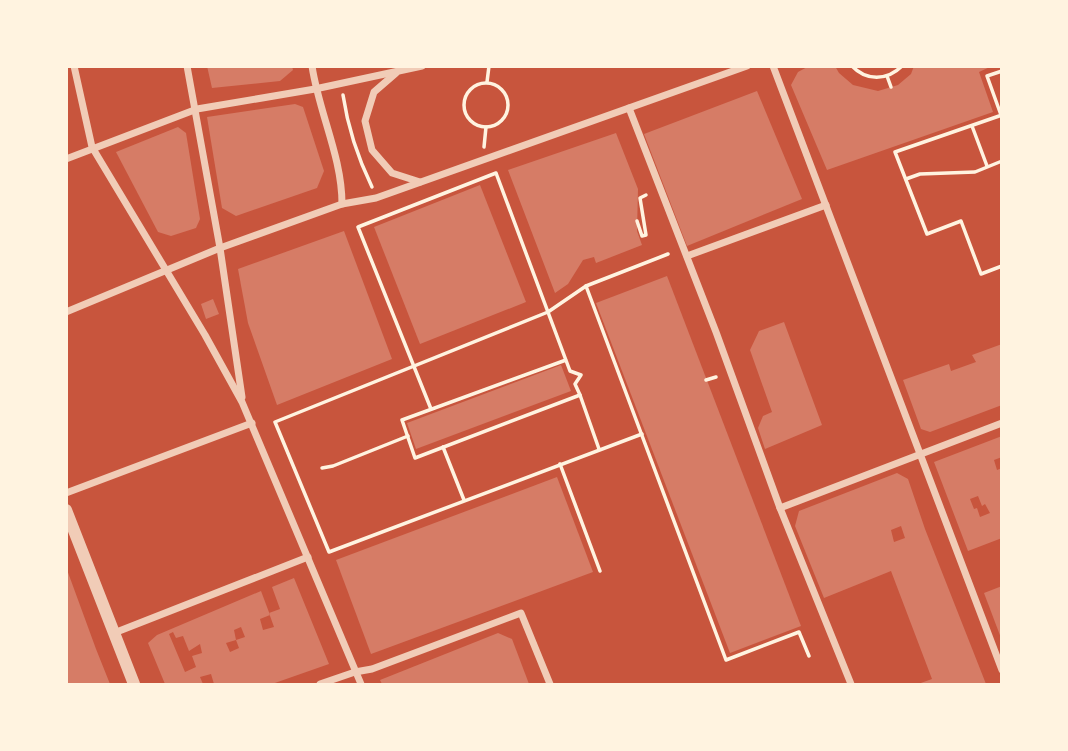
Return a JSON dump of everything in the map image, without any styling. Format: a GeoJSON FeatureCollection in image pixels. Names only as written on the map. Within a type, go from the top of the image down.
{"type":"FeatureCollection","features":[{"type":"Feature","properties":{"kind":"street"},"geometry":{"type":"LineString","coordinates":[[74,66],[92,148],[242,401],[361,684]]}},
{"type":"Feature","properties":{"kind":"street"},"geometry":{"type":"LineString","coordinates":[[187,66],[197,109],[220,248],[242,401]]}},
{"type":"Feature","properties":{"kind":"street"},"geometry":{"type":"LineString","coordinates":[[312,66],[315,89],[342,182],[342,204]]}},
{"type":"Feature","properties":{"kind":"street"},"geometry":{"type":"LineString","coordinates":[[66,159],[197,109],[315,89],[422,66]]}},
{"type":"Feature","properties":{"kind":"street"},"geometry":{"type":"LineString","coordinates":[[66,312],[220,248],[342,204],[376,198],[747,66]]}},
{"type":"Feature","properties":{"kind":"street"},"geometry":{"type":"LineString","coordinates":[[774,66],[1002,670]]}},
{"type":"Feature","properties":{"kind":"street"},"geometry":{"type":"LineString","coordinates":[[396,73],[374,92],[365,121],[372,150],[392,173],[421,182]]}},
{"type":"Feature","properties":{"kind":"street"},"geometry":{"type":"LineString","coordinates":[[629,108],[780,508],[851,684]]}},
{"type":"Feature","properties":{"kind":"street"},"geometry":{"type":"LineString","coordinates":[[687,256],[826,205]]}},
{"type":"Feature","properties":{"kind":"street"},"geometry":{"type":"LineString","coordinates":[[66,493],[252,423]]}},
{"type":"Feature","properties":{"kind":"street"},"geometry":{"type":"LineString","coordinates":[[780,508],[1002,423]]}},
{"type":"Feature","properties":{"kind":"street"},"geometry":{"type":"LineString","coordinates":[[66,510],[134,684]]}},
{"type":"Feature","properties":{"kind":"street"},"geometry":{"type":"LineString","coordinates":[[114,633],[308,557]]}},
{"type":"Feature","properties":{"kind":"street"},"geometry":{"type":"LineString","coordinates":[[320,684],[372,669],[521,613],[550,684]]}},
{"type":"Feature","properties":{"kind":"path"},"geometry":{"type":"LineString","coordinates":[[487,82],[489,66]]}},
{"type":"Feature","properties":{"kind":"path"},"geometry":{"type":"LineString","coordinates":[[852,66],[866,76],[887,76],[902,66]]}},
{"type":"Feature","properties":{"kind":"path"},"geometry":{"type":"LineString","coordinates":[[1002,71],[987,76],[1001,115],[911,144],[895,152],[927,234],[961,221],[981,274],[1002,266]]}},
{"type":"Feature","properties":{"kind":"path"},"geometry":{"type":"LineString","coordinates":[[887,76],[891,87]]}},
{"type":"Feature","properties":{"kind":"path"},"geometry":{"type":"LineString","coordinates":[[487,82],[495,84],[506,94],[508,110],[500,122],[486,127],[478,126],[467,116],[464,100],[472,87],[487,82]]}},
{"type":"Feature","properties":{"kind":"path"},"geometry":{"type":"LineString","coordinates":[[972,126],[988,166]]}},
{"type":"Feature","properties":{"kind":"path"},"geometry":{"type":"LineString","coordinates":[[484,149],[486,127]]}},
{"type":"Feature","properties":{"kind":"path"},"geometry":{"type":"LineString","coordinates":[[906,179],[929,173],[975,172],[1002,161]]}},
{"type":"Feature","properties":{"kind":"path"},"geometry":{"type":"LineString","coordinates":[[431,409],[358,227],[496,173],[570,371],[582,375],[575,384],[599,449]]}},
{"type":"Feature","properties":{"kind":"path"},"geometry":{"type":"LineString","coordinates":[[637,221],[642,236],[646,235],[640,198],[646,195]]}},
{"type":"Feature","properties":{"kind":"path"},"geometry":{"type":"LineString","coordinates":[[642,434],[328,552],[275,422],[548,312],[586,286],[668,254]]}},
{"type":"Feature","properties":{"kind":"path"},"geometry":{"type":"LineString","coordinates":[[586,286],[726,660],[799,632],[809,656]]}},
{"type":"Feature","properties":{"kind":"path"},"geometry":{"type":"LineString","coordinates":[[566,360],[402,420],[415,458],[580,395]]}},
{"type":"Feature","properties":{"kind":"path"},"geometry":{"type":"LineString","coordinates":[[706,380],[716,377]]}},
{"type":"Feature","properties":{"kind":"path"},"geometry":{"type":"LineString","coordinates":[[322,468],[408,436]]}},
{"type":"Feature","properties":{"kind":"path"},"geometry":{"type":"LineString","coordinates":[[443,447],[464,500]]}},
{"type":"Feature","properties":{"kind":"path"},"geometry":{"type":"LineString","coordinates":[[560,464],[600,571]]}},
{"type":"Feature","properties":{"kind":"building"},"geometry":{"type":"Polygon","coordinates":[[[207,66],[292,66],[293,70],[280,81],[212,88],[207,66]]]}},
{"type":"Feature","properties":{"kind":"building"},"geometry":{"type":"Polygon","coordinates":[[[809,66],[835,66],[853,85],[878,91],[898,85],[911,74],[914,66],[992,66],[979,72],[993,112],[827,170],[791,85],[798,72],[809,66]]]}},
{"type":"Feature","properties":{"kind":"building"},"geometry":{"type":"Polygon","coordinates":[[[757,91],[802,199],[687,246],[644,134],[757,91]]]}},
{"type":"Feature","properties":{"kind":"building"},"geometry":{"type":"Polygon","coordinates":[[[295,104],[303,107],[324,171],[317,188],[236,216],[222,208],[207,117],[295,104]]]}},
{"type":"Feature","properties":{"kind":"building"},"geometry":{"type":"Polygon","coordinates":[[[178,127],[186,133],[200,219],[196,228],[171,236],[158,232],[116,152],[178,127]]]}},
{"type":"Feature","properties":{"kind":"building"},"geometry":{"type":"Polygon","coordinates":[[[616,133],[638,189],[637,231],[642,245],[596,263],[594,257],[583,260],[568,284],[555,293],[508,170],[616,133]]]}},
{"type":"Feature","properties":{"kind":"building"},"geometry":{"type":"Polygon","coordinates":[[[480,185],[526,302],[420,344],[374,227],[480,185]]]}},
{"type":"Feature","properties":{"kind":"building"},"geometry":{"type":"Polygon","coordinates":[[[344,231],[392,359],[277,405],[248,323],[238,269],[344,231]]]}},
{"type":"Feature","properties":{"kind":"building"},"geometry":{"type":"Polygon","coordinates":[[[667,276],[801,626],[730,653],[596,303],[667,276]]]}},
{"type":"Feature","properties":{"kind":"building"},"geometry":{"type":"Polygon","coordinates":[[[213,299],[219,314],[206,319],[201,304],[213,299]]]}},
{"type":"Feature","properties":{"kind":"building"},"geometry":{"type":"Polygon","coordinates":[[[784,322],[822,425],[765,449],[758,428],[763,416],[772,412],[750,350],[759,331],[784,322]]]}},
{"type":"Feature","properties":{"kind":"building"},"geometry":{"type":"Polygon","coordinates":[[[1002,344],[1002,405],[930,432],[921,429],[903,380],[949,364],[951,371],[976,362],[972,355],[1002,344]]]}},
{"type":"Feature","properties":{"kind":"building"},"geometry":{"type":"Polygon","coordinates":[[[561,365],[571,391],[416,449],[407,423],[561,365]]]}},
{"type":"Feature","properties":{"kind":"building"},"geometry":{"type":"Polygon","coordinates":[[[1002,436],[1002,457],[994,460],[997,470],[1002,468],[1002,538],[968,551],[934,462],[1002,436]],[[978,496],[970,499],[980,517],[990,513],[985,504],[982,506],[978,496]]]}},
{"type":"Feature","properties":{"kind":"building"},"geometry":{"type":"Polygon","coordinates":[[[897,473],[908,479],[986,684],[918,684],[932,679],[891,571],[824,598],[795,526],[799,511],[897,473]],[[901,526],[891,530],[894,542],[905,538],[901,526]]]}},
{"type":"Feature","properties":{"kind":"building"},"geometry":{"type":"Polygon","coordinates":[[[557,477],[593,572],[371,654],[336,560],[557,477]]]}},
{"type":"Feature","properties":{"kind":"building"},"geometry":{"type":"Polygon","coordinates":[[[66,567],[96,649],[110,684],[66,684],[66,567]]]}},
{"type":"Feature","properties":{"kind":"building"},"geometry":{"type":"Polygon","coordinates":[[[294,578],[329,664],[272,684],[214,684],[211,674],[200,677],[203,684],[165,684],[148,643],[157,635],[261,591],[269,613],[280,609],[272,587],[294,578]],[[270,615],[260,619],[263,630],[274,627],[270,615]],[[241,627],[234,630],[236,640],[245,637],[241,627]],[[173,632],[169,634],[185,672],[196,667],[192,656],[202,653],[200,644],[189,651],[183,636],[176,638],[173,632]],[[236,640],[226,643],[230,652],[239,648],[236,640]]]}},
{"type":"Feature","properties":{"kind":"building"},"geometry":{"type":"Polygon","coordinates":[[[1002,586],[1002,638],[1001,638],[984,593],[1002,586]]]}},
{"type":"Feature","properties":{"kind":"building"},"geometry":{"type":"Polygon","coordinates":[[[498,633],[512,639],[529,684],[382,684],[380,680],[498,633]]]}}]}
